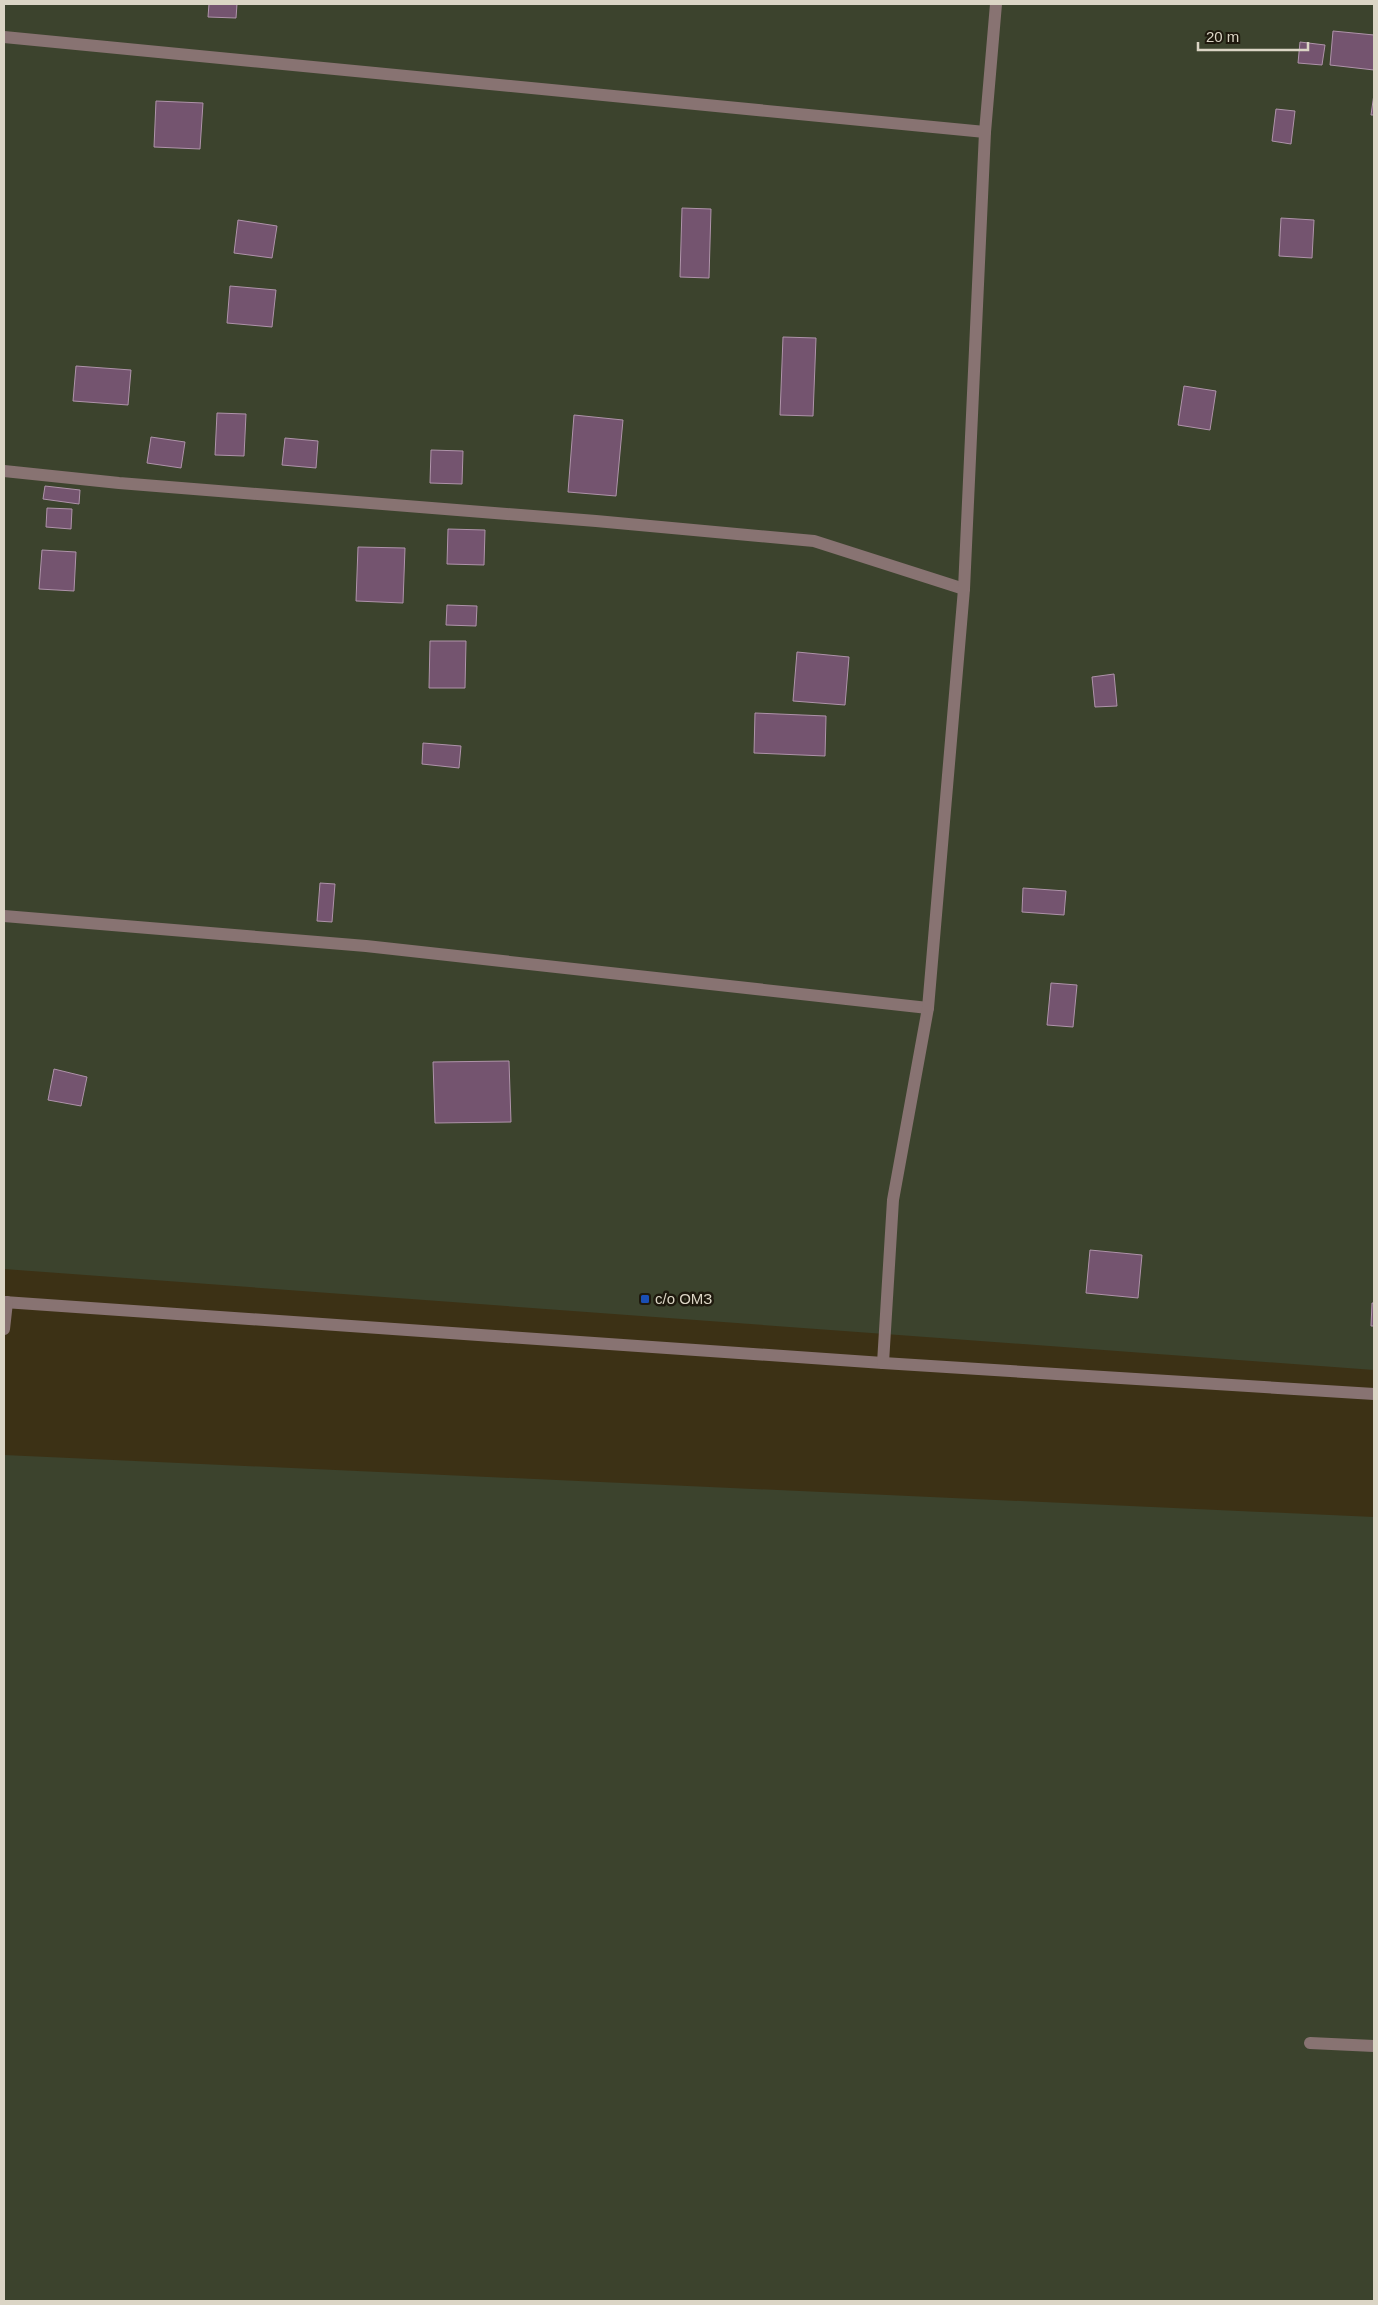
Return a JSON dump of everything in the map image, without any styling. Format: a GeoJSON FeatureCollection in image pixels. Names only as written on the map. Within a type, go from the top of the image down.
{"type":"FeatureCollection","features":[{"type":"Feature","properties":{"kind":"street"},"geometry":{"type":"LineString","coordinates":[[883,1363],[893,1200],[928,1008],[964,589],[985,132],[996,4]]}},
{"type":"Feature","properties":{"kind":"street"},"geometry":{"type":"LineString","coordinates":[[4,37],[985,132]]}},
{"type":"Feature","properties":{"kind":"street"},"geometry":{"type":"LineString","coordinates":[[4,471],[119,483],[596,521],[814,541],[964,589]]}},
{"type":"Feature","properties":{"kind":"street"},"geometry":{"type":"LineString","coordinates":[[4,916],[366,946],[928,1008]]}},
{"type":"Feature","properties":{"kind":"street"},"geometry":{"type":"LineString","coordinates":[[4,1329],[5,1302],[883,1363],[1374,1394]]}},
{"type":"Feature","properties":{"kind":"street"},"geometry":{"type":"LineString","coordinates":[[1310,2043],[1374,2046]]}},
{"type":"Feature","properties":{"kind":"green space"},"geometry":{"type":"Polygon","coordinates":[[[4,4],[1374,4],[1374,1370],[4,1269],[4,4]]]}},
{"type":"Feature","properties":{"kind":"green space"},"geometry":{"type":"Polygon","coordinates":[[[4,1455],[1374,1517],[1374,2301],[4,2301],[4,1455]]]}},
{"type":"Feature","properties":{"kind":"building"},"geometry":{"type":"Polygon","coordinates":[[[209,4],[237,4],[236,18],[208,17],[209,4]]]}},
{"type":"Feature","properties":{"kind":"building"},"geometry":{"type":"Polygon","coordinates":[[[1333,31],[1374,35],[1374,70],[1330,65],[1333,31]]]}},
{"type":"Feature","properties":{"kind":"building"},"geometry":{"type":"Polygon","coordinates":[[[1300,42],[1325,45],[1322,65],[1298,63],[1300,42]]]}},
{"type":"Feature","properties":{"kind":"building"},"geometry":{"type":"Polygon","coordinates":[[[1374,94],[1374,115],[1371,115],[1374,94]]]}},
{"type":"Feature","properties":{"kind":"building"},"geometry":{"type":"Polygon","coordinates":[[[156,101],[203,103],[200,149],[154,147],[156,101]]]}},
{"type":"Feature","properties":{"kind":"building"},"geometry":{"type":"Polygon","coordinates":[[[1276,109],[1295,111],[1291,144],[1272,141],[1276,109]]]}},
{"type":"Feature","properties":{"kind":"building"},"geometry":{"type":"Polygon","coordinates":[[[682,208],[711,209],[709,278],[680,277],[682,208]]]}},
{"type":"Feature","properties":{"kind":"building"},"geometry":{"type":"Polygon","coordinates":[[[1281,218],[1314,220],[1312,258],[1279,256],[1281,218]]]}},
{"type":"Feature","properties":{"kind":"building"},"geometry":{"type":"Polygon","coordinates":[[[238,220],[277,226],[272,258],[234,253],[238,220]]]}},
{"type":"Feature","properties":{"kind":"building"},"geometry":{"type":"Polygon","coordinates":[[[230,286],[276,290],[272,327],[227,323],[230,286]]]}},
{"type":"Feature","properties":{"kind":"building"},"geometry":{"type":"Polygon","coordinates":[[[783,337],[816,338],[813,416],[780,415],[783,337]]]}},
{"type":"Feature","properties":{"kind":"building"},"geometry":{"type":"Polygon","coordinates":[[[76,366],[131,370],[128,405],[73,401],[76,366]]]}},
{"type":"Feature","properties":{"kind":"building"},"geometry":{"type":"Polygon","coordinates":[[[1184,386],[1216,391],[1210,430],[1178,425],[1184,386]]]}},
{"type":"Feature","properties":{"kind":"building"},"geometry":{"type":"Polygon","coordinates":[[[217,413],[246,414],[244,456],[215,455],[217,413]]]}},
{"type":"Feature","properties":{"kind":"building"},"geometry":{"type":"Polygon","coordinates":[[[574,415],[623,420],[616,496],[568,492],[574,415]]]}},
{"type":"Feature","properties":{"kind":"building"},"geometry":{"type":"Polygon","coordinates":[[[151,437],[185,442],[181,468],[147,463],[151,437]]]}},
{"type":"Feature","properties":{"kind":"building"},"geometry":{"type":"Polygon","coordinates":[[[285,438],[318,441],[316,468],[282,465],[285,438]]]}},
{"type":"Feature","properties":{"kind":"building"},"geometry":{"type":"Polygon","coordinates":[[[431,450],[463,451],[462,484],[430,483],[431,450]]]}},
{"type":"Feature","properties":{"kind":"building"},"geometry":{"type":"Polygon","coordinates":[[[45,486],[80,490],[79,504],[43,499],[45,486]]]}},
{"type":"Feature","properties":{"kind":"building"},"geometry":{"type":"Polygon","coordinates":[[[47,508],[72,509],[71,529],[46,527],[47,508]]]}},
{"type":"Feature","properties":{"kind":"building"},"geometry":{"type":"Polygon","coordinates":[[[448,529],[485,530],[484,565],[447,564],[448,529]]]}},
{"type":"Feature","properties":{"kind":"building"},"geometry":{"type":"Polygon","coordinates":[[[358,547],[405,548],[403,603],[356,601],[358,547]]]}},
{"type":"Feature","properties":{"kind":"building"},"geometry":{"type":"Polygon","coordinates":[[[42,550],[76,552],[74,591],[39,589],[42,550]]]}},
{"type":"Feature","properties":{"kind":"building"},"geometry":{"type":"Polygon","coordinates":[[[447,605],[477,606],[476,626],[446,625],[447,605]]]}},
{"type":"Feature","properties":{"kind":"building"},"geometry":{"type":"Polygon","coordinates":[[[430,641],[466,641],[465,688],[429,688],[430,641]]]}},
{"type":"Feature","properties":{"kind":"building"},"geometry":{"type":"Polygon","coordinates":[[[797,652],[849,657],[845,705],[793,701],[797,652]]]}},
{"type":"Feature","properties":{"kind":"building"},"geometry":{"type":"Polygon","coordinates":[[[1114,674],[1117,706],[1095,707],[1092,677],[1114,674]]]}},
{"type":"Feature","properties":{"kind":"building"},"geometry":{"type":"Polygon","coordinates":[[[755,713],[826,716],[825,756],[754,753],[755,713]]]}},
{"type":"Feature","properties":{"kind":"building"},"geometry":{"type":"Polygon","coordinates":[[[423,743],[461,746],[459,768],[422,764],[423,743]]]}},
{"type":"Feature","properties":{"kind":"building"},"geometry":{"type":"Polygon","coordinates":[[[320,883],[335,884],[332,922],[317,921],[320,883]]]}},
{"type":"Feature","properties":{"kind":"building"},"geometry":{"type":"Polygon","coordinates":[[[1023,888],[1066,891],[1064,915],[1022,912],[1023,888]]]}},
{"type":"Feature","properties":{"kind":"building"},"geometry":{"type":"Polygon","coordinates":[[[1051,983],[1077,985],[1073,1027],[1047,1025],[1051,983]]]}},
{"type":"Feature","properties":{"kind":"building"},"geometry":{"type":"Polygon","coordinates":[[[509,1061],[511,1122],[435,1123],[433,1062],[509,1061]]]}},
{"type":"Feature","properties":{"kind":"building"},"geometry":{"type":"Polygon","coordinates":[[[54,1069],[87,1077],[81,1106],[48,1100],[54,1069]]]}},
{"type":"Feature","properties":{"kind":"building"},"geometry":{"type":"Polygon","coordinates":[[[1090,1250],[1142,1255],[1138,1298],[1086,1293],[1090,1250]]]}},
{"type":"Feature","properties":{"kind":"building"},"geometry":{"type":"Polygon","coordinates":[[[1372,1303],[1374,1303],[1374,1326],[1371,1326],[1372,1303]]]}},
{"type":"Feature","properties":{"kind":"place","name":"с/о ОМЗ"},"geometry":{"type":"Point","coordinates":[645,1299]}}]}
